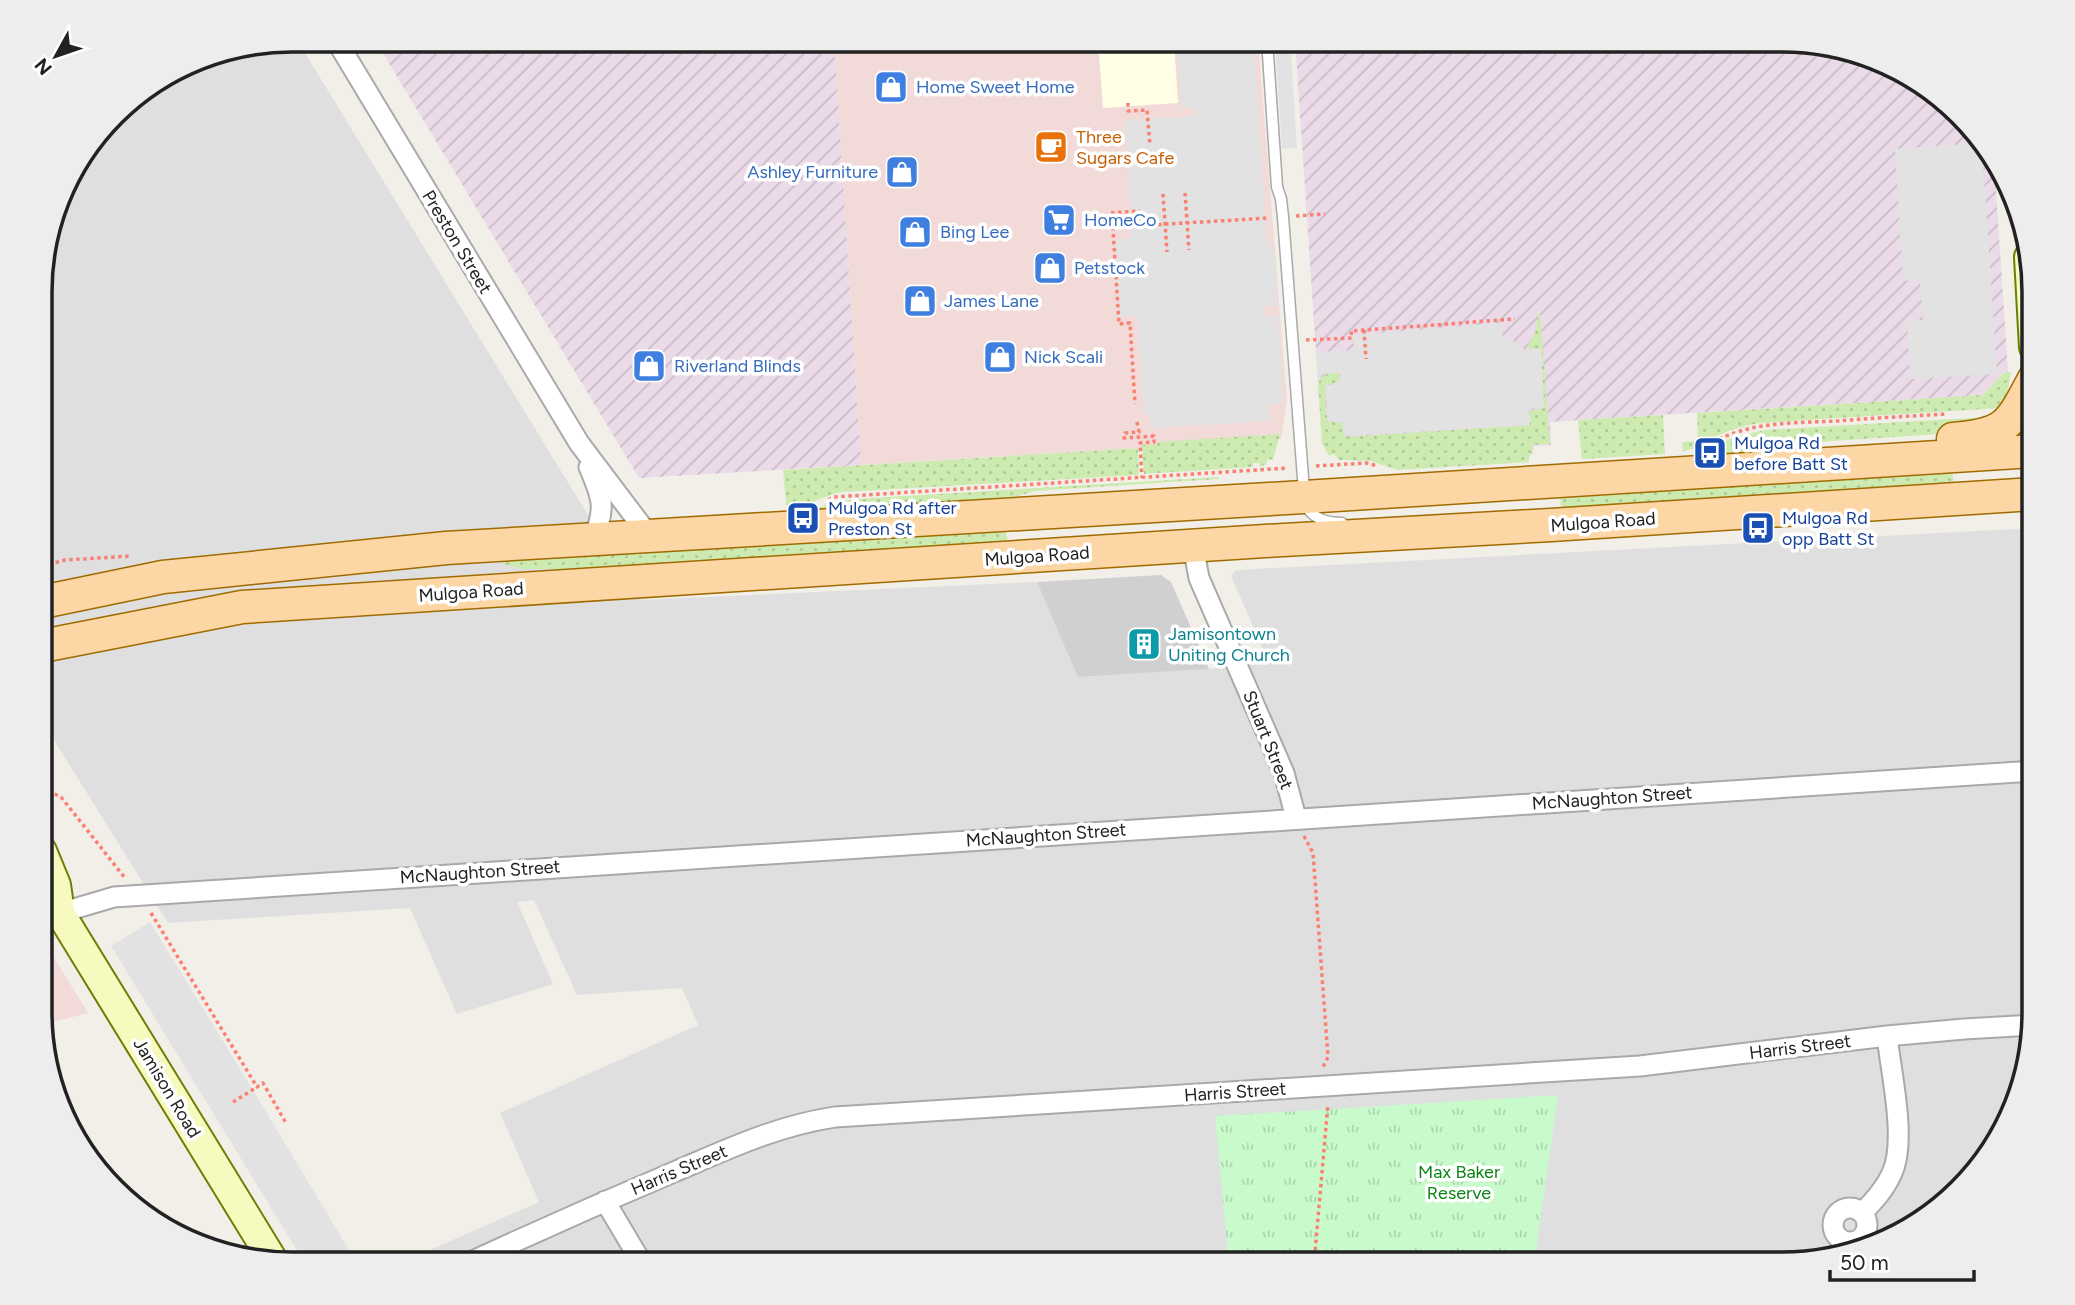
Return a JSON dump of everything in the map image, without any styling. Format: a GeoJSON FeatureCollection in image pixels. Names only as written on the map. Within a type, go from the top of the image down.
{"type":"FeatureCollection","features":[{"type":"Feature","properties":{"kind":"main road"},"geometry":{"type":"LineString","coordinates":[[1728,471],[1779,451],[1987,435],[2003,427],[2022,402]]}},
{"type":"Feature","properties":{"kind":"main road"},"geometry":{"type":"LineString","coordinates":[[52,600],[163,577],[446,548],[2022,452]]}},
{"type":"Feature","properties":{"kind":"main road","name":"Mulgoa Road"},"geometry":{"type":"LineString","coordinates":[[52,644],[242,607],[2022,495]]}},
{"type":"Feature","properties":{"kind":"street","name":"Preston Street"},"geometry":{"type":"LineString","coordinates":[[343,52],[579,443],[650,537]]}},
{"type":"Feature","properties":{"kind":"street","name":"Preston Street"},"geometry":{"type":"LineString","coordinates":[[579,443],[601,502],[601,520],[593,541]]}},
{"type":"Feature","properties":{"kind":"street","name":"Stuart Street"},"geometry":{"type":"LineString","coordinates":[[1194,545],[1199,578],[1284,773],[1296,818]]}},
{"type":"Feature","properties":{"kind":"street","name":"McNaughton Street"},"geometry":{"type":"LineString","coordinates":[[52,905],[114,897],[2022,772]]}},
{"type":"Feature","properties":{"kind":"street","name":"Jamison Road"},"geometry":{"type":"LineString","coordinates":[[52,875],[56,885],[52,901]]}},
{"type":"Feature","properties":{"kind":"street","name":"Jamison Road"},"geometry":{"type":"LineString","coordinates":[[52,907],[267,1250]]}},
{"type":"Feature","properties":{"kind":"street","name":"Harris Street"},"geometry":{"type":"LineString","coordinates":[[493,1252],[752,1139],[786,1126],[835,1117],[1640,1066],[1964,1028],[2022,1026]]}},
{"type":"Feature","properties":{"kind":"street"},"geometry":{"type":"LineString","coordinates":[[1862,1213],[1892,1173],[1899,1142],[1886,1037]]}},
{"type":"Feature","properties":{"kind":"street"},"geometry":{"type":"LineString","coordinates":[[605,1201],[635,1252]]}},
{"type":"Feature","properties":{"kind":"lane"},"geometry":{"type":"LineString","coordinates":[[1268,52],[1304,497],[1308,509],[1317,518],[1338,523],[1351,522]]}},
{"type":"Feature","properties":{"kind":"lane"},"geometry":{"type":"LineString","coordinates":[[1519,517],[1551,525]]}},
{"type":"Feature","properties":{"kind":"path"},"geometry":{"type":"LineString","coordinates":[[1128,103],[1128,111],[1147,110],[1150,146]]}},
{"type":"Feature","properties":{"kind":"path"},"geometry":{"type":"LineString","coordinates":[[1185,193],[1189,250]]}},
{"type":"Feature","properties":{"kind":"path"},"geometry":{"type":"LineString","coordinates":[[1163,194],[1167,252]]}},
{"type":"Feature","properties":{"kind":"path"},"geometry":{"type":"LineString","coordinates":[[1135,404],[1130,323],[1119,324],[1111,213],[1140,211]]}},
{"type":"Feature","properties":{"kind":"path"},"geometry":{"type":"LineString","coordinates":[[1296,216],[1325,214]]}},
{"type":"Feature","properties":{"kind":"path"},"geometry":{"type":"LineString","coordinates":[[1151,225],[1269,218]]}},
{"type":"Feature","properties":{"kind":"path"},"geometry":{"type":"LineString","coordinates":[[1113,227],[1131,226]]}},
{"type":"Feature","properties":{"kind":"path"},"geometry":{"type":"LineString","coordinates":[[1304,340],[1352,338],[1352,331],[1515,320]]}},
{"type":"Feature","properties":{"kind":"path"},"geometry":{"type":"LineString","coordinates":[[1364,330],[1366,359]]}},
{"type":"Feature","properties":{"kind":"path"},"geometry":{"type":"LineString","coordinates":[[1705,447],[1726,436],[1759,426],[1957,413]]}},
{"type":"Feature","properties":{"kind":"path"},"geometry":{"type":"LineString","coordinates":[[1137,422],[1139,432],[1125,433],[1124,438],[1154,436],[1154,442],[1140,443],[1142,478]]}},
{"type":"Feature","properties":{"kind":"path"},"geometry":{"type":"LineString","coordinates":[[1339,465],[1366,463],[1383,469]]}},
{"type":"Feature","properties":{"kind":"path"},"geometry":{"type":"LineString","coordinates":[[52,793],[61,797],[127,880]]}},
{"type":"Feature","properties":{"kind":"path"},"geometry":{"type":"LineString","coordinates":[[1296,818],[1313,853],[1328,1057],[1321,1070]]}},
{"type":"Feature","properties":{"kind":"path"},"geometry":{"type":"LineString","coordinates":[[150,911],[257,1087]]}},
{"type":"Feature","properties":{"kind":"path"},"geometry":{"type":"LineString","coordinates":[[233,1102],[263,1083],[286,1123]]}},
{"type":"Feature","properties":{"kind":"path"},"geometry":{"type":"LineString","coordinates":[[1315,1252],[1329,1098]]}},
{"type":"Feature","properties":{"kind":"shaded area"},"geometry":{"type":"Polygon","coordinates":[[[304,52],[640,600],[1037,582],[1079,677],[1269,663],[1231,576],[1236,570],[2022,529],[2022,1028],[2010,1090],[1998,1119],[1982,1146],[1963,1171],[1929,1203],[1874,1234],[1829,1248],[1798,1252],[426,1252],[539,1202],[500,1113],[698,1025],[682,988],[577,995],[534,900],[517,902],[553,984],[457,1014],[410,908],[168,923],[52,737],[52,292],[55,261],[65,215],[77,186],[102,146],[134,112],[159,93],[201,71],[246,57],[304,52]]]}},
{"type":"Feature","properties":{"kind":"shaded area"},"geometry":{"type":"Polygon","coordinates":[[[382,52],[835,52],[861,465],[639,478],[382,52]]]}},
{"type":"Feature","properties":{"kind":"shaded area","name":"HomeCo"},"geometry":{"type":"Polygon","coordinates":[[[835,52],[1259,52],[1287,400],[1281,439],[861,465],[835,52]]]}},
{"type":"Feature","properties":{"kind":"shaded area"},"geometry":{"type":"Polygon","coordinates":[[[1099,52],[1175,52],[1178,103],[1103,108],[1099,52]]]}},
{"type":"Feature","properties":{"kind":"shaded area"},"geometry":{"type":"Polygon","coordinates":[[[1178,52],[1255,52],[1266,236],[1275,255],[1278,309],[1271,305],[1264,306],[1263,314],[1278,315],[1283,403],[1269,405],[1270,421],[1151,428],[1149,413],[1144,413],[1137,316],[1119,317],[1115,240],[1132,237],[1125,120],[1195,116],[1195,107],[1181,107],[1178,52]]]}},
{"type":"Feature","properties":{"kind":"shaded area"},"geometry":{"type":"Polygon","coordinates":[[[1276,52],[1291,52],[1297,148],[1282,149],[1276,52]]]}},
{"type":"Feature","properties":{"kind":"shaded area"},"geometry":{"type":"Polygon","coordinates":[[[1296,52],[1783,52],[1829,57],[1860,65],[1889,77],[1916,93],[1941,112],[1963,134],[1996,182],[2008,372],[2003,373],[1983,395],[1550,422],[1551,445],[1341,459],[1336,454],[1330,454],[1318,382],[1296,52]]]}},
{"type":"Feature","properties":{"kind":"shaded area"},"geometry":{"type":"Polygon","coordinates":[[[1971,144],[1983,162],[1997,374],[1910,379],[1907,321],[1923,320],[1920,280],[1903,281],[1895,149],[1971,144]]]}},
{"type":"Feature","properties":{"kind":"shaded area"},"geometry":{"type":"Polygon","coordinates":[[[1501,323],[1503,341],[1510,339],[1525,350],[1541,349],[1544,408],[1529,409],[1530,425],[1344,436],[1342,421],[1328,422],[1325,385],[1340,384],[1340,374],[1328,372],[1322,375],[1318,382],[1316,352],[1354,350],[1353,335],[1501,323]]]}},
{"type":"Feature","properties":{"kind":"shaded area"},"geometry":{"type":"Polygon","coordinates":[[[1161,575],[1171,582],[1209,669],[1078,677],[1037,582],[1161,575]]]}},
{"type":"Feature","properties":{"kind":"shaded area"},"geometry":{"type":"Polygon","coordinates":[[[150,922],[350,1252],[298,1252],[111,946],[150,922]]]}},
{"type":"Feature","properties":{"kind":"shaded area"},"geometry":{"type":"Polygon","coordinates":[[[52,954],[88,1013],[53,1022],[52,954]]]}},
{"type":"Feature","properties":{"kind":"green space"},"geometry":{"type":"Polygon","coordinates":[[[1539,312],[1550,444],[1533,445],[1529,462],[1397,470],[1371,461],[1339,460],[1334,454],[1329,456],[1322,443],[1318,384],[1326,374],[1332,373],[1338,373],[1340,382],[1325,385],[1327,422],[1341,422],[1344,437],[1530,425],[1530,411],[1544,408],[1541,349],[1526,348],[1535,333],[1539,312]]]}},
{"type":"Feature","properties":{"kind":"green space"},"geometry":{"type":"Polygon","coordinates":[[[2011,372],[2007,396],[1999,408],[1759,423],[1726,432],[1683,451],[1682,442],[1698,441],[1697,413],[1983,395],[2003,373],[2011,372]]]}},
{"type":"Feature","properties":{"kind":"green space"},"geometry":{"type":"Polygon","coordinates":[[[1663,415],[1665,454],[1582,459],[1578,420],[1663,415]]]}},
{"type":"Feature","properties":{"kind":"green space"},"geometry":{"type":"Polygon","coordinates":[[[1987,417],[1972,432],[1769,445],[1726,457],[1694,457],[1733,437],[1765,430],[1987,417]]]}},
{"type":"Feature","properties":{"kind":"green space"},"geometry":{"type":"Polygon","coordinates":[[[1280,434],[1273,460],[1268,459],[1266,464],[1260,467],[1259,463],[1253,463],[1253,467],[1144,474],[1142,445],[1280,434]]]}},
{"type":"Feature","properties":{"kind":"green space"},"geometry":{"type":"Polygon","coordinates":[[[1138,448],[1139,475],[843,492],[795,509],[788,509],[786,504],[783,470],[1138,448]]]}},
{"type":"Feature","properties":{"kind":"green space"},"geometry":{"type":"Polygon","coordinates":[[[1952,467],[1954,489],[1561,514],[1560,492],[1952,467]]]}},
{"type":"Feature","properties":{"kind":"green space"},"geometry":{"type":"Polygon","coordinates":[[[1219,477],[1035,491],[987,505],[811,512],[830,502],[871,498],[1219,477]]]}},
{"type":"Feature","properties":{"kind":"green space"},"geometry":{"type":"Polygon","coordinates":[[[1005,527],[1009,547],[626,569],[522,569],[502,564],[502,556],[1005,527]]]}},
{"type":"Feature","properties":{"kind":"green space","name":"Max Baker Reserve"},"geometry":{"type":"Polygon","coordinates":[[[1558,1095],[1536,1252],[1228,1252],[1215,1116],[1558,1095]]]}},
{"type":"Feature","properties":{"kind":"place","name":"Home Sweet Home"},"geometry":{"type":"Point","coordinates":[891,87]}},
{"type":"Feature","properties":{"kind":"place","name":"Three Sugars Cafe"},"geometry":{"type":"Point","coordinates":[1051,147]}},
{"type":"Feature","properties":{"kind":"place","name":"Ashley Furniture"},"geometry":{"type":"Point","coordinates":[902,172]}},
{"type":"Feature","properties":{"kind":"place","name":"HomeCo"},"geometry":{"type":"Point","coordinates":[1059,220]}},
{"type":"Feature","properties":{"kind":"place","name":"Bing Lee"},"geometry":{"type":"Point","coordinates":[915,232]}},
{"type":"Feature","properties":{"kind":"place","name":"Petstock"},"geometry":{"type":"Point","coordinates":[1050,268]}},
{"type":"Feature","properties":{"kind":"place","name":"James Lane"},"geometry":{"type":"Point","coordinates":[920,301]}},
{"type":"Feature","properties":{"kind":"place","name":"Nick Scali"},"geometry":{"type":"Point","coordinates":[1000,357]}},
{"type":"Feature","properties":{"kind":"place","name":"Riverland Blinds"},"geometry":{"type":"Point","coordinates":[649,366]}},
{"type":"Feature","properties":{"kind":"place","name":"Mulgoa Rd before Batt St"},"geometry":{"type":"Point","coordinates":[1710,453]}},
{"type":"Feature","properties":{"kind":"place","name":"Mulgoa Rd after Preston St"},"geometry":{"type":"Point","coordinates":[803,518]}},
{"type":"Feature","properties":{"kind":"place","name":"Mulgoa Rd opp Batt St"},"geometry":{"type":"Point","coordinates":[1758,528]}},
{"type":"Feature","properties":{"kind":"place","name":"Jamisontown Uniting Church"},"geometry":{"type":"Point","coordinates":[1144,644]}}]}
